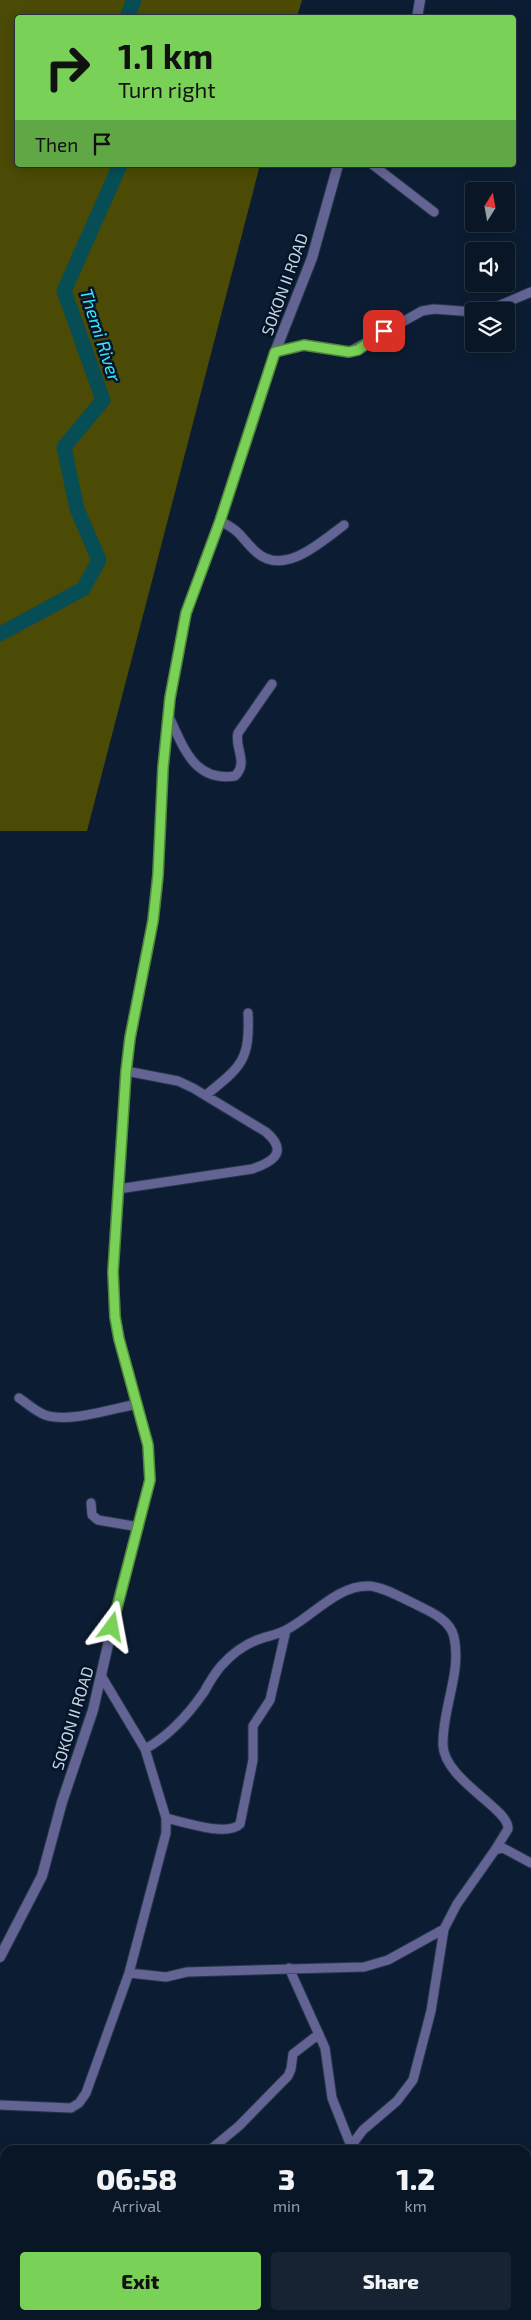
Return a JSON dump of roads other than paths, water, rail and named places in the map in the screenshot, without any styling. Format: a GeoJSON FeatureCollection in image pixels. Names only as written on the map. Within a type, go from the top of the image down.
{"type":"FeatureCollection","features":[{"type":"Feature","properties":{"kind":"street"},"geometry":{"type":"LineString","coordinates":[[418,15],[420,0]]}},
{"type":"Feature","properties":{"kind":"street","name":"SOKON II ROAD"},"geometry":{"type":"LineString","coordinates":[[0,1957],[42,1876],[62,1802],[89,1725],[102,1677],[116,1610],[148,1491],[150,1462],[137,1404],[121,1348],[115,1317],[113,1272],[126,1072],[130,1038],[144,978],[154,914],[163,768],[170,698],[186,613],[220,521],[275,352],[312,258],[337,167]]}},
{"type":"Feature","properties":{"kind":"street"},"geometry":{"type":"LineString","coordinates":[[376,167],[434,212]]}},
{"type":"Feature","properties":{"kind":"street"},"geometry":{"type":"LineString","coordinates":[[507,302],[531,292]]}},
{"type":"Feature","properties":{"kind":"street"},"geometry":{"type":"LineString","coordinates":[[275,352],[304,345],[349,352],[422,311],[434,309],[465,311]]}},
{"type":"Feature","properties":{"kind":"street"},"geometry":{"type":"LineString","coordinates":[[220,521],[242,534],[259,554],[275,560],[297,557],[344,525]]}},
{"type":"Feature","properties":{"kind":"street"},"geometry":{"type":"LineString","coordinates":[[169,717],[187,754],[199,769],[213,776],[235,776],[239,772],[242,760],[236,742],[238,733],[272,684]]}},
{"type":"Feature","properties":{"kind":"street"},"geometry":{"type":"LineString","coordinates":[[206,1095],[231,1074],[245,1056],[248,1013]]}},
{"type":"Feature","properties":{"kind":"street"},"geometry":{"type":"LineString","coordinates":[[118,1189],[252,1169],[269,1164],[274,1159],[276,1146],[273,1138],[206,1095],[178,1082],[126,1072]]}},
{"type":"Feature","properties":{"kind":"street"},"geometry":{"type":"LineString","coordinates":[[20,1398],[34,1410],[46,1415],[65,1418],[137,1404]]}},
{"type":"Feature","properties":{"kind":"street"},"geometry":{"type":"LineString","coordinates":[[91,1503],[92,1515],[98,1520],[139,1527]]}},
{"type":"Feature","properties":{"kind":"street"},"geometry":{"type":"LineString","coordinates":[[145,1749],[165,1737],[183,1719],[221,1666],[231,1657],[256,1640],[286,1630],[343,1592],[370,1586],[391,1593],[446,1622],[453,1634],[457,1660],[443,1729],[443,1751],[449,1764],[461,1778],[506,1819],[508,1829],[460,1898],[444,1929],[431,2011],[413,2080],[404,2094],[363,2130],[351,2145]]}},
{"type":"Feature","properties":{"kind":"street"},"geometry":{"type":"LineString","coordinates":[[166,1818],[225,1830],[236,1828],[240,1824],[254,1760],[254,1726],[270,1700],[286,1630]]}},
{"type":"Feature","properties":{"kind":"street"},"geometry":{"type":"LineString","coordinates":[[0,2105],[71,2108],[79,2103],[86,2093],[129,1973],[166,1833],[166,1818],[145,1749],[102,1677]]}},
{"type":"Feature","properties":{"kind":"street"},"geometry":{"type":"LineString","coordinates":[[495,1850],[503,1848],[531,1863]]}},
{"type":"Feature","properties":{"kind":"street"},"geometry":{"type":"LineString","coordinates":[[129,1973],[170,1977],[187,1972],[207,1973],[376,1964],[388,1960],[444,1929]]}},
{"type":"Feature","properties":{"kind":"street"},"geometry":{"type":"LineString","coordinates":[[289,1968],[328,2056],[332,2098],[348,2145]]}},
{"type":"Feature","properties":{"kind":"street"},"geometry":{"type":"LineString","coordinates":[[216,2145],[239,2126],[288,2076],[292,2069],[293,2054],[319,2034]]}},
{"type":"Feature","properties":{"kind":"waterway","name":"Themi River"},"geometry":{"type":"LineString","coordinates":[[128,15],[134,0]]}},
{"type":"Feature","properties":{"kind":"waterway","name":"Themi River"},"geometry":{"type":"LineString","coordinates":[[0,634],[83,589],[99,560],[77,509],[64,447],[103,400],[64,291],[119,167]]}}]}
